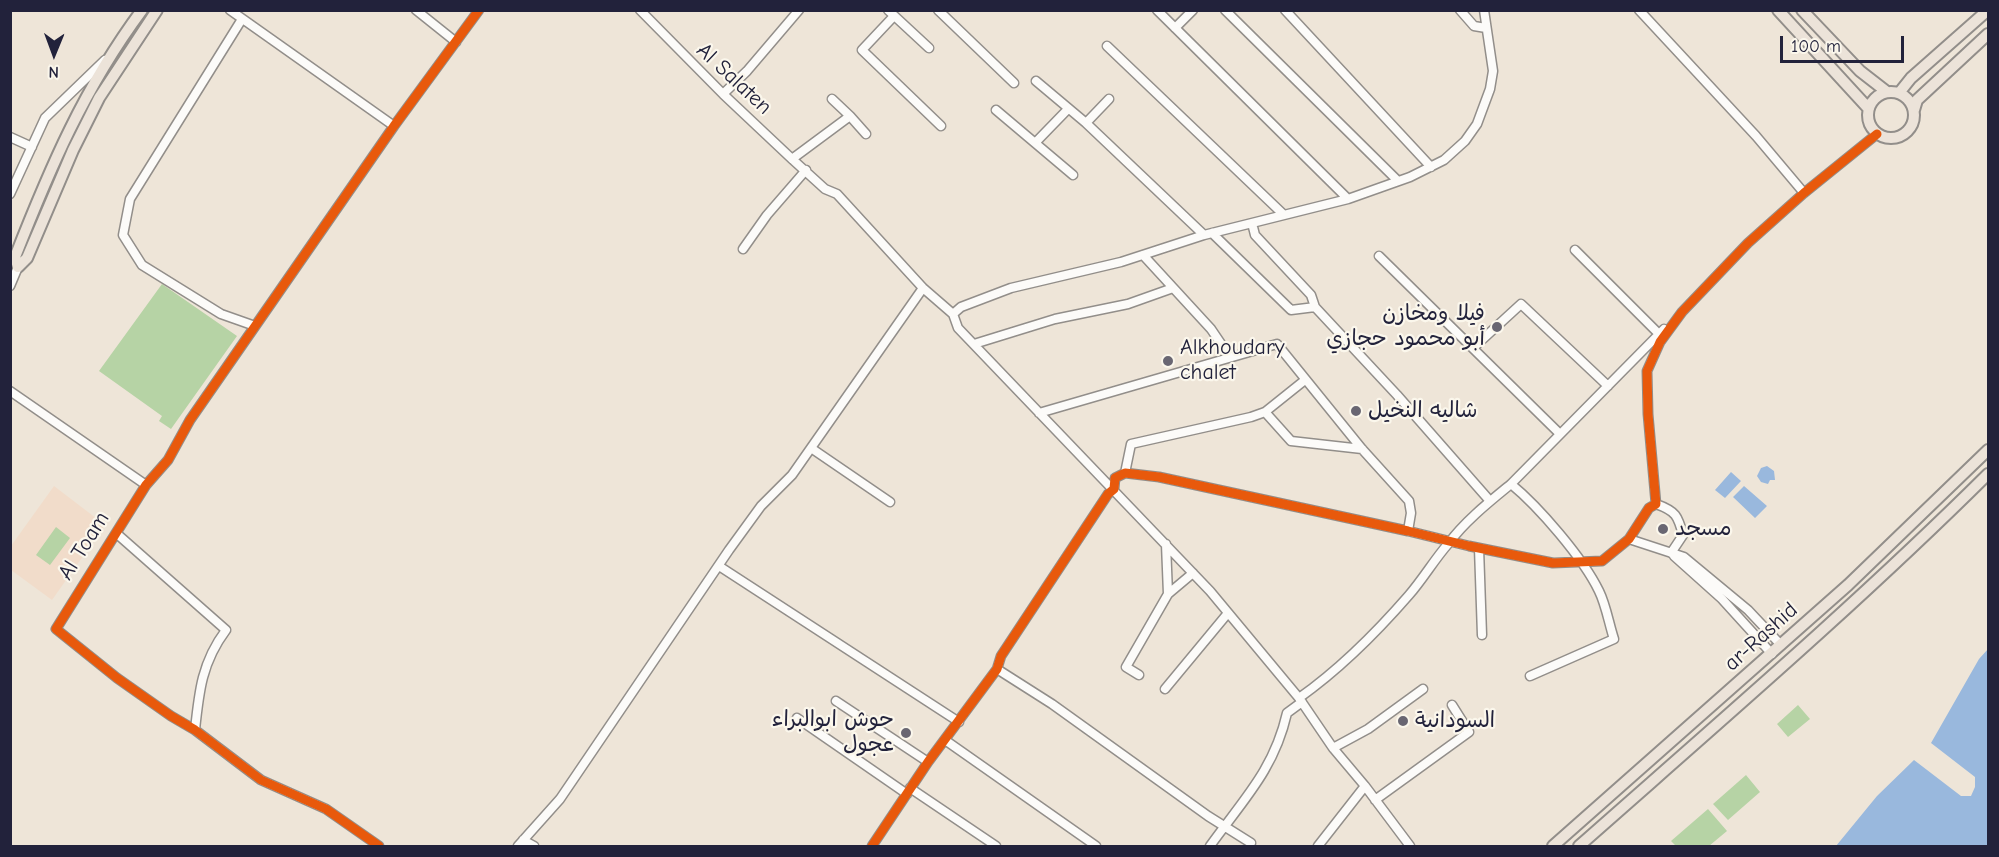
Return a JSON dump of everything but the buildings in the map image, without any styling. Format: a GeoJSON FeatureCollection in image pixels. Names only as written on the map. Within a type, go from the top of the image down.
{"type":"FeatureCollection","features":[{"type":"Feature","properties":{"kind":"main road"},"geometry":{"type":"LineString","coordinates":[[142,10],[110,55],[65,135],[15,256],[18,267],[27,258],[69,159],[99,98],[157,10]]}},
{"type":"Feature","properties":{"kind":"main road"},"geometry":{"type":"LineString","coordinates":[[1778,10],[1868,108]]}},
{"type":"Feature","properties":{"kind":"main road"},"geometry":{"type":"LineString","coordinates":[[1802,10],[1860,71],[1887,92]]}},
{"type":"Feature","properties":{"kind":"main road"},"geometry":{"type":"LineString","coordinates":[[1899,93],[1911,78],[1988,10]]}},
{"type":"Feature","properties":{"kind":"main road"},"geometry":{"type":"LineString","coordinates":[[1914,110],[1906,97],[1899,93],[1887,92],[1872,100],[1868,108],[1869,122],[1877,134],[1890,138],[1902,135],[1911,127],[1917,100],[1989,34]]}},
{"type":"Feature","properties":{"kind":"main road","name":"ar-Rashid"},"geometry":{"type":"LineString","coordinates":[[1552,846],[1772,654],[1989,450]]}},
{"type":"Feature","properties":{"kind":"main road","name":"ar-Rashid"},"geometry":{"type":"LineString","coordinates":[[1579,846],[1915,547],[1989,474]]}},
{"type":"Feature","properties":{"kind":"street"},"geometry":{"type":"LineString","coordinates":[[230,10],[394,126]]}},
{"type":"Feature","properties":{"kind":"street"},"geometry":{"type":"LineString","coordinates":[[416,10],[456,42]]}},
{"type":"Feature","properties":{"kind":"street","name":"Al Toam"},"geometry":{"type":"LineString","coordinates":[[195,730],[117,678],[56,629],[146,485],[168,460],[190,420],[394,126],[479,10]]}},
{"type":"Feature","properties":{"kind":"street","name":"Al Salaten"},"geometry":{"type":"LineString","coordinates":[[640,10],[723,94],[792,159],[825,189],[837,194],[923,288],[953,314],[958,328],[1193,573],[1301,700],[1333,748],[1410,846]]}},
{"type":"Feature","properties":{"kind":"street"},"geometry":{"type":"LineString","coordinates":[[723,94],[747,71],[799,10]]}},
{"type":"Feature","properties":{"kind":"street"},"geometry":{"type":"LineString","coordinates":[[938,10],[1014,83]]}},
{"type":"Feature","properties":{"kind":"street"},"geometry":{"type":"LineString","coordinates":[[1157,10],[1348,199]]}},
{"type":"Feature","properties":{"kind":"street"},"geometry":{"type":"LineString","coordinates":[[1175,28],[1193,10]]}},
{"type":"Feature","properties":{"kind":"street"},"geometry":{"type":"LineString","coordinates":[[1225,10],[1398,181]]}},
{"type":"Feature","properties":{"kind":"street"},"geometry":{"type":"LineString","coordinates":[[1285,10],[1431,166]]}},
{"type":"Feature","properties":{"kind":"street"},"geometry":{"type":"LineString","coordinates":[[1460,10],[1474,26],[1486,28]]}},
{"type":"Feature","properties":{"kind":"street"},"geometry":{"type":"LineString","coordinates":[[953,314],[961,307],[1011,288],[1143,255],[1208,234],[1348,199],[1431,166],[1454,152],[1477,124],[1490,89],[1493,70],[1484,10]]}},
{"type":"Feature","properties":{"kind":"street"},"geometry":{"type":"LineString","coordinates":[[1639,10],[1756,136],[1804,193]]}},
{"type":"Feature","properties":{"kind":"street"},"geometry":{"type":"LineString","coordinates":[[929,48],[891,13],[862,50],[941,126]]}},
{"type":"Feature","properties":{"kind":"street"},"geometry":{"type":"LineString","coordinates":[[242,19],[130,199],[123,235],[142,265],[221,315],[255,327]]}},
{"type":"Feature","properties":{"kind":"street"},"geometry":{"type":"LineString","coordinates":[[1107,46],[1284,215]]}},
{"type":"Feature","properties":{"kind":"street"},"geometry":{"type":"LineString","coordinates":[[10,194],[45,118],[110,55]]}},
{"type":"Feature","properties":{"kind":"street"},"geometry":{"type":"LineString","coordinates":[[1036,81],[1086,123],[1291,310],[1315,307]]}},
{"type":"Feature","properties":{"kind":"street"},"geometry":{"type":"LineString","coordinates":[[831,99],[866,134]]}},
{"type":"Feature","properties":{"kind":"street"},"geometry":{"type":"LineString","coordinates":[[1086,123],[1109,99]]}},
{"type":"Feature","properties":{"kind":"street"},"geometry":{"type":"LineString","coordinates":[[1035,143],[1068,109]]}},
{"type":"Feature","properties":{"kind":"street"},"geometry":{"type":"LineString","coordinates":[[996,110],[1073,175]]}},
{"type":"Feature","properties":{"kind":"street"},"geometry":{"type":"LineString","coordinates":[[792,159],[850,116]]}},
{"type":"Feature","properties":{"kind":"street"},"geometry":{"type":"LineString","coordinates":[[1210,846],[1258,784],[1281,739],[1287,713],[1369,638],[1410,594],[1449,542],[1490,501],[1511,484],[1748,243],[1804,193],[1877,134]]}},
{"type":"Feature","properties":{"kind":"street"},"geometry":{"type":"LineString","coordinates":[[10,137],[32,147]]}},
{"type":"Feature","properties":{"kind":"street"},"geometry":{"type":"LineString","coordinates":[[743,249],[767,215],[806,170]]}},
{"type":"Feature","properties":{"kind":"street"},"geometry":{"type":"LineString","coordinates":[[1252,223],[1255,236],[1311,295],[1315,307],[1397,395],[1490,501]]}},
{"type":"Feature","properties":{"kind":"street"},"geometry":{"type":"LineString","coordinates":[[1575,250],[1659,334]]}},
{"type":"Feature","properties":{"kind":"street"},"geometry":{"type":"LineString","coordinates":[[1143,255],[1211,329],[1230,357]]}},
{"type":"Feature","properties":{"kind":"street"},"geometry":{"type":"LineString","coordinates":[[1379,256],[1560,434]]}},
{"type":"Feature","properties":{"kind":"street"},"geometry":{"type":"LineString","coordinates":[[10,286],[18,267]]}},
{"type":"Feature","properties":{"kind":"street"},"geometry":{"type":"LineString","coordinates":[[534,846],[521,843],[560,799],[761,506],[792,475],[923,288]]}},
{"type":"Feature","properties":{"kind":"street"},"geometry":{"type":"LineString","coordinates":[[974,344],[1055,319],[1128,304],[1173,288]]}},
{"type":"Feature","properties":{"kind":"street"},"geometry":{"type":"LineString","coordinates":[[1473,348],[1521,304],[1608,386]]}},
{"type":"Feature","properties":{"kind":"street"},"geometry":{"type":"LineString","coordinates":[[1656,504],[1648,423],[1647,371],[1660,342],[1682,312]]}},
{"type":"Feature","properties":{"kind":"street"},"geometry":{"type":"LineString","coordinates":[[1039,414],[1277,344],[1362,449],[1409,501],[1411,513],[1408,531]]}},
{"type":"Feature","properties":{"kind":"street"},"geometry":{"type":"LineString","coordinates":[[1125,473],[1131,444],[1265,412],[1305,380]]}},
{"type":"Feature","properties":{"kind":"street"},"geometry":{"type":"LineString","coordinates":[[10,391],[146,485]]}},
{"type":"Feature","properties":{"kind":"street"},"geometry":{"type":"LineString","coordinates":[[1265,412],[1291,441],[1362,449]]}},
{"type":"Feature","properties":{"kind":"street"},"geometry":{"type":"LineString","coordinates":[[811,448],[890,502]]}},
{"type":"Feature","properties":{"kind":"street"},"geometry":{"type":"LineString","coordinates":[[872,846],[928,762],[997,669],[1001,656],[1108,494],[1114,489],[1115,478],[1125,473],[1159,477],[1553,563],[1602,561],[1629,539],[1649,508],[1656,504],[1669,508],[1678,517],[1683,536],[1671,553]]}},
{"type":"Feature","properties":{"kind":"street"},"geometry":{"type":"LineString","coordinates":[[1511,484],[1531,501],[1581,562],[1600,591],[1614,639],[1530,676]]}},
{"type":"Feature","properties":{"kind":"street"},"geometry":{"type":"LineString","coordinates":[[116,533],[226,630],[209,657],[200,683],[195,730],[261,780],[326,809],[379,846]]}},
{"type":"Feature","properties":{"kind":"street"},"geometry":{"type":"LineString","coordinates":[[1629,539],[1683,557],[1748,610],[1781,645]]}},
{"type":"Feature","properties":{"kind":"street"},"geometry":{"type":"LineString","coordinates":[[1166,544],[1168,594]]}},
{"type":"Feature","properties":{"kind":"street"},"geometry":{"type":"LineString","coordinates":[[1479,548],[1482,634]]}},
{"type":"Feature","properties":{"kind":"street"},"geometry":{"type":"LineString","coordinates":[[1671,553],[1722,599],[1772,654]]}},
{"type":"Feature","properties":{"kind":"street"},"geometry":{"type":"LineString","coordinates":[[719,566],[959,722]]}},
{"type":"Feature","properties":{"kind":"street"},"geometry":{"type":"LineString","coordinates":[[1139,675],[1126,667],[1168,594],[1193,573]]}},
{"type":"Feature","properties":{"kind":"street"},"geometry":{"type":"LineString","coordinates":[[1165,689],[1228,613]]}},
{"type":"Feature","properties":{"kind":"street"},"geometry":{"type":"LineString","coordinates":[[997,669],[1052,704],[1208,816],[1251,843]]}},
{"type":"Feature","properties":{"kind":"street"},"geometry":{"type":"LineString","coordinates":[[1333,748],[1368,729],[1423,689]]}},
{"type":"Feature","properties":{"kind":"street"},"geometry":{"type":"LineString","coordinates":[[836,701],[928,762]]}},
{"type":"Feature","properties":{"kind":"street"},"geometry":{"type":"LineString","coordinates":[[1375,800],[1469,732],[1452,705]]}},
{"type":"Feature","properties":{"kind":"street"},"geometry":{"type":"LineString","coordinates":[[797,718],[996,846]]}},
{"type":"Feature","properties":{"kind":"street"},"geometry":{"type":"LineString","coordinates":[[945,740],[1096,846]]}},
{"type":"Feature","properties":{"kind":"street"},"geometry":{"type":"LineString","coordinates":[[1318,846],[1365,786]]}},
{"type":"Feature","properties":{"kind":"shaded area"},"geometry":{"type":"Polygon","coordinates":[[[54,486],[105,525],[52,600],[11,570],[11,546],[54,486]]]}},
{"type":"Feature","properties":{"kind":"green space"},"geometry":{"type":"Polygon","coordinates":[[[162,284],[237,336],[171,429],[159,421],[162,416],[99,371],[162,284]]]}},
{"type":"Feature","properties":{"kind":"green space"},"geometry":{"type":"Polygon","coordinates":[[[56,527],[70,538],[50,565],[36,555],[56,527]]]}},
{"type":"Feature","properties":{"kind":"green space"},"geometry":{"type":"Polygon","coordinates":[[[1798,705],[1810,719],[1788,737],[1777,724],[1798,705]]]}},
{"type":"Feature","properties":{"kind":"green space"},"geometry":{"type":"Polygon","coordinates":[[[1746,775],[1760,792],[1728,820],[1713,804],[1746,775]]]}},
{"type":"Feature","properties":{"kind":"green space"},"geometry":{"type":"Polygon","coordinates":[[[1708,809],[1727,831],[1709,846],[1676,846],[1671,841],[1708,809]]]}},
{"type":"Feature","properties":{"kind":"water"},"geometry":{"type":"Polygon","coordinates":[[[1767,466],[1774,471],[1775,480],[1770,480],[1768,484],[1761,482],[1757,476],[1761,468],[1767,466]]]}},
{"type":"Feature","properties":{"kind":"water"},"geometry":{"type":"Polygon","coordinates":[[[1731,472],[1741,481],[1725,498],[1715,490],[1731,472]]]}},
{"type":"Feature","properties":{"kind":"water"},"geometry":{"type":"Polygon","coordinates":[[[1744,486],[1767,506],[1755,518],[1733,497],[1744,486]]]}},
{"type":"Feature","properties":{"kind":"water"},"geometry":{"type":"Polygon","coordinates":[[[1988,649],[1988,846],[1836,846],[1877,796],[1914,760],[1961,796],[1971,796],[1975,787],[1975,777],[1931,743],[1979,659],[1988,649]]]}},
{"type":"Feature","properties":{"kind":"cycle path"},"geometry":{"type":"LineString","coordinates":[[379,846],[326,809],[261,780],[195,730],[117,678],[56,629],[146,485],[168,460],[190,420],[394,126],[479,10]]}},
{"type":"Feature","properties":{"kind":"cycle path"},"geometry":{"type":"LineString","coordinates":[[872,846],[928,762],[997,669],[1001,656],[1108,494],[1114,489],[1115,478],[1125,473],[1159,477],[1553,563],[1602,561],[1629,539],[1649,508],[1656,504],[1648,414],[1647,371],[1660,342],[1682,312],[1748,243],[1804,193],[1877,134]]}},
{"type":"Feature","properties":{"kind":"place","name":"فيلا ومخازن أبو محمود حجازي"},"geometry":{"type":"Point","coordinates":[1497,327]}},
{"type":"Feature","properties":{"kind":"place","name":"Alkhoudary chalet"},"geometry":{"type":"Point","coordinates":[1168,361]}},
{"type":"Feature","properties":{"kind":"place","name":"شاليه النخيل"},"geometry":{"type":"Point","coordinates":[1356,411]}},
{"type":"Feature","properties":{"kind":"place","name":"مسجد"},"geometry":{"type":"Point","coordinates":[1663,529]}},
{"type":"Feature","properties":{"kind":"place","name":"السودانية"},"geometry":{"type":"Point","coordinates":[1403,721]}},
{"type":"Feature","properties":{"kind":"place","name":"حوش ابوالبراء عجول"},"geometry":{"type":"Point","coordinates":[906,733]}}]}
